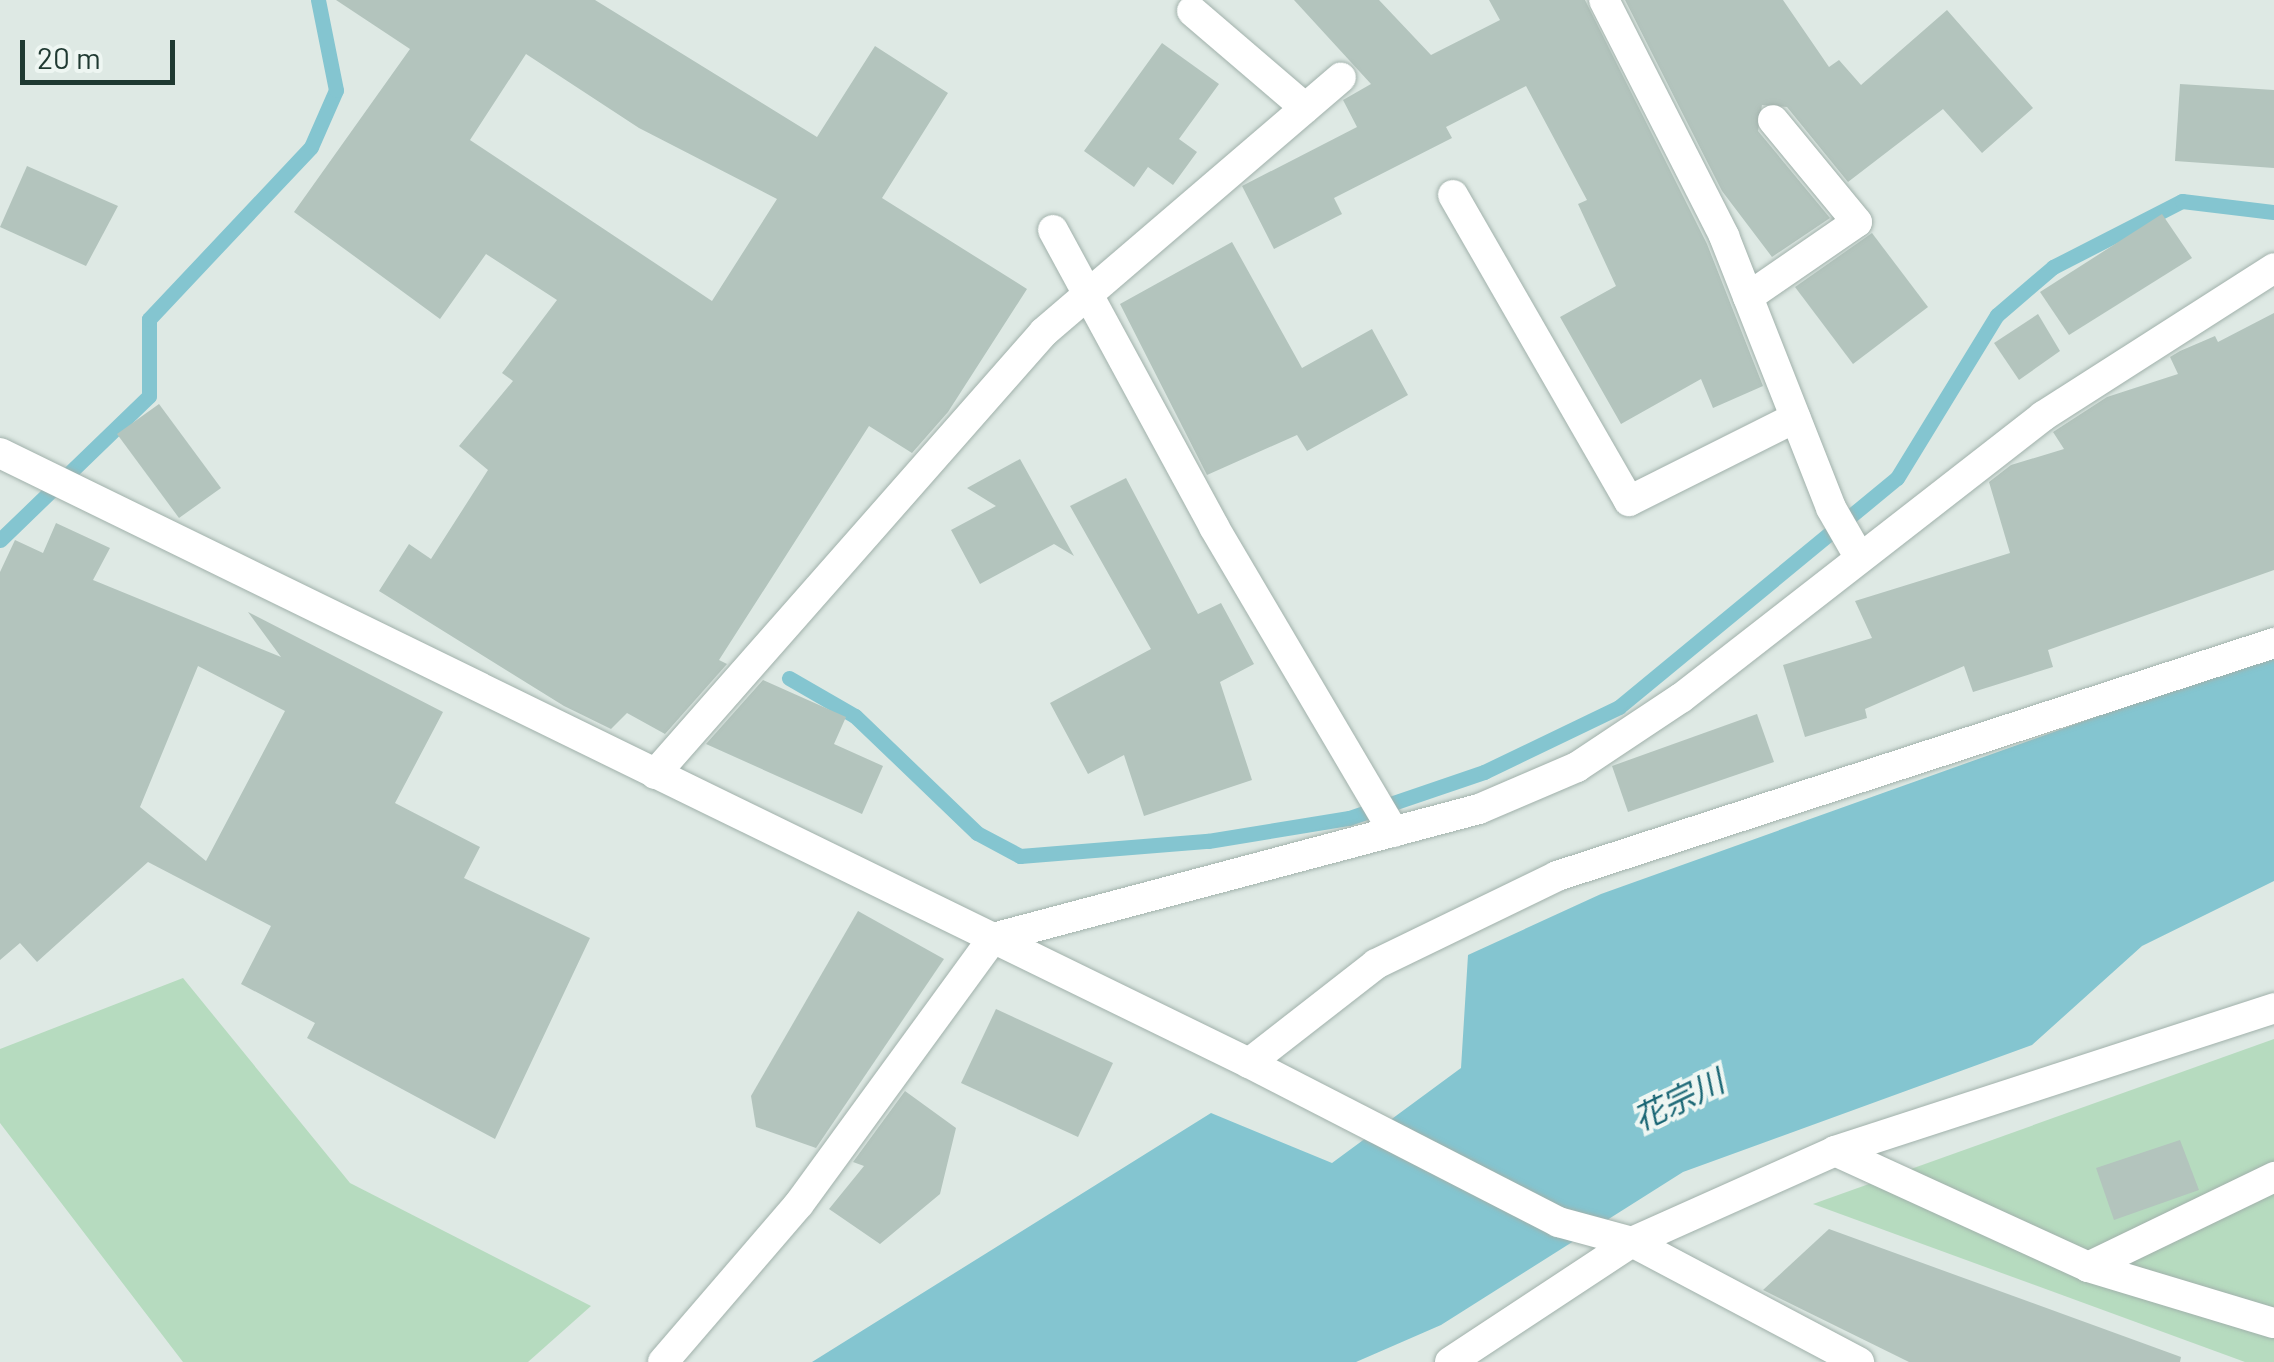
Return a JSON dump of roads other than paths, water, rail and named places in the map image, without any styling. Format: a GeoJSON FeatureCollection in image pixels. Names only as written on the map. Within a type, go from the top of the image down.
{"type":"FeatureCollection","features":[{"type":"Feature","properties":{"kind":"street"},"geometry":{"type":"LineString","coordinates":[[1604,0],[1748,297],[1831,508],[1858,555]]}},
{"type":"Feature","properties":{"kind":"street"},"geometry":{"type":"LineString","coordinates":[[1192,11],[1305,108]]}},
{"type":"Feature","properties":{"kind":"street"},"geometry":{"type":"LineString","coordinates":[[655,774],[1087,293],[1342,78]]}},
{"type":"Feature","properties":{"kind":"street"},"geometry":{"type":"LineString","coordinates":[[1748,297],[1857,222],[1773,120]]}},
{"type":"Feature","properties":{"kind":"street"},"geometry":{"type":"LineString","coordinates":[[1453,195],[1629,501],[1796,418]]}},
{"type":"Feature","properties":{"kind":"street"},"geometry":{"type":"LineString","coordinates":[[1053,230],[1394,832]]}},
{"type":"Feature","properties":{"kind":"street"},"geometry":{"type":"LineString","coordinates":[[663,1362],[800,1204],[994,938],[1479,810],[1577,767],[1682,698],[1858,555],[2043,416],[2274,268]]}},
{"type":"Feature","properties":{"kind":"street"},"geometry":{"type":"LineString","coordinates":[[0,453],[1249,1063],[1558,1222],[1632,1242],[1859,1362]]}},
{"type":"Feature","properties":{"kind":"street"},"geometry":{"type":"LineString","coordinates":[[1249,1063],[1376,964],[1557,876],[2274,642]]}},
{"type":"Feature","properties":{"kind":"street"},"geometry":{"type":"LineString","coordinates":[[1450,1362],[1632,1242],[1836,1151],[2274,1008]]}},
{"type":"Feature","properties":{"kind":"street"},"geometry":{"type":"LineString","coordinates":[[1836,1151],[2088,1266],[2274,1322]]}},
{"type":"Feature","properties":{"kind":"street"},"geometry":{"type":"LineString","coordinates":[[2088,1266],[2274,1177]]}},
{"type":"Feature","properties":{"kind":"water","name":"花宗川"},"geometry":{"type":"Polygon","coordinates":[[[2274,653],[2274,881],[2142,946],[2032,1045],[1683,1172],[1441,1325],[1356,1362],[812,1362],[1211,1113],[1332,1163],[1461,1068],[1468,955],[1601,894],[2274,653]]]}},
{"type":"Feature","properties":{"kind":"waterway"},"geometry":{"type":"LineString","coordinates":[[0,540],[149,396],[149,319],[311,147],[336,90],[318,0]]}},
{"type":"Feature","properties":{"kind":"waterway"},"geometry":{"type":"LineString","coordinates":[[789,678],[855,716],[977,833],[1020,856],[1208,841],[1349,818],[1484,772],[1619,707],[1897,478],[1997,315],[2053,267],[2182,201],[2273,212]]}}]}
